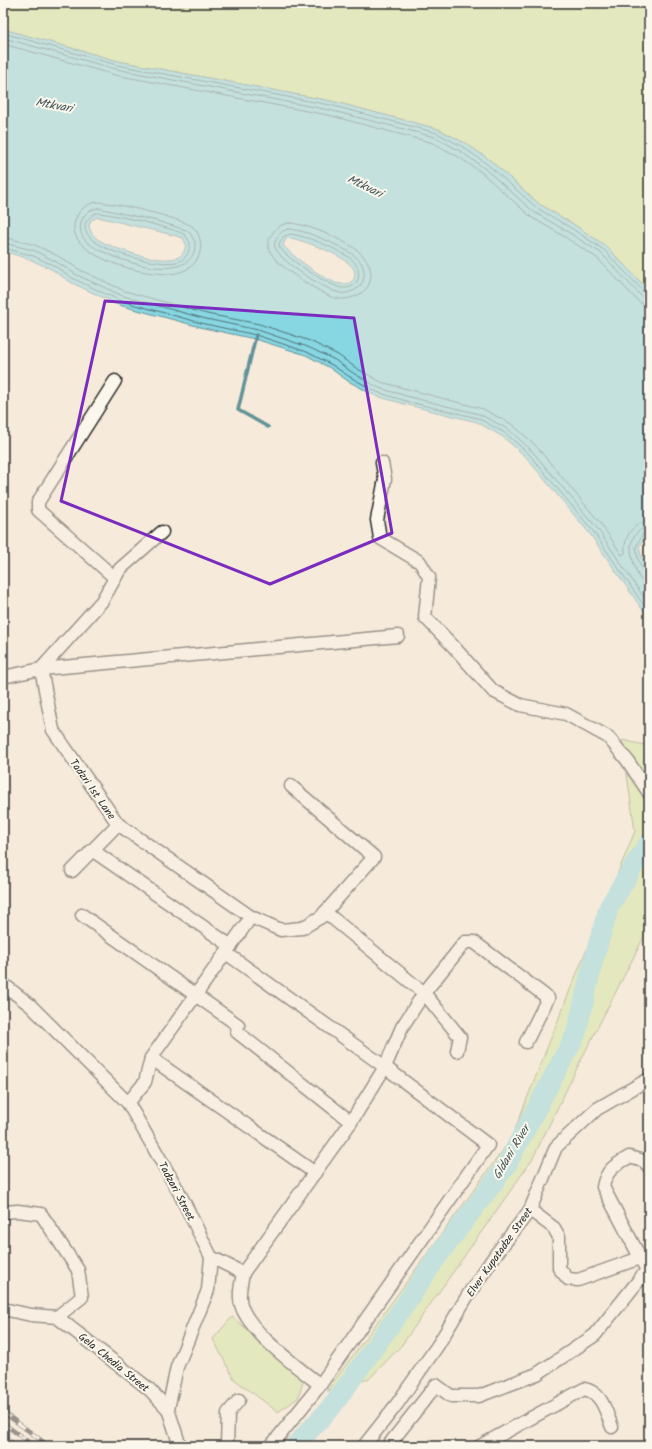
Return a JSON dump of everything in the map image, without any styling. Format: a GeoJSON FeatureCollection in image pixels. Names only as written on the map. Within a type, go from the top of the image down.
{"type":"FeatureCollection","features":[{"type":"Feature","properties":{"kind":"street"},"geometry":{"type":"LineString","coordinates":[[115,381],[38,502],[38,510],[115,578]]}},
{"type":"Feature","properties":{"kind":"street"},"geometry":{"type":"LineString","coordinates":[[382,463],[385,479],[377,520],[380,538],[420,562],[429,577],[425,617],[493,690],[520,705],[566,714],[608,737],[627,760],[649,793]]}},
{"type":"Feature","properties":{"kind":"street"},"geometry":{"type":"LineString","coordinates":[[41,669],[102,601],[120,569],[162,532]]}},
{"type":"Feature","properties":{"kind":"street"},"geometry":{"type":"LineString","coordinates":[[3,677],[41,669],[398,636]]}},
{"type":"Feature","properties":{"kind":"street","name":"Tadzri 1st Lane"},"geometry":{"type":"LineString","coordinates":[[41,669],[53,730],[118,824],[251,917],[281,930],[302,928],[321,917],[374,857],[291,786]]}},
{"type":"Feature","properties":{"kind":"street"},"geometry":{"type":"LineString","coordinates":[[72,871],[118,824]]}},
{"type":"Feature","properties":{"kind":"street"},"geometry":{"type":"LineString","coordinates":[[92,850],[228,949],[488,1145],[320,1385],[271,1446]]}},
{"type":"Feature","properties":{"kind":"street"},"geometry":{"type":"LineString","coordinates":[[325,912],[424,993],[460,1037],[457,1051]]}},
{"type":"Feature","properties":{"kind":"street"},"geometry":{"type":"LineString","coordinates":[[82,914],[238,1025],[237,1032],[351,1122]]}},
{"type":"Feature","properties":{"kind":"street"},"geometry":{"type":"LineString","coordinates":[[128,1103],[145,1082],[151,1058],[251,917]]}},
{"type":"Feature","properties":{"kind":"street"},"geometry":{"type":"LineString","coordinates":[[320,1385],[260,1335],[245,1316],[239,1299],[243,1273],[351,1122],[385,1066],[402,1027],[424,993],[465,942],[474,942],[548,998],[526,1042]]}},
{"type":"Feature","properties":{"kind":"street","name":"Tadzari Street"},"geometry":{"type":"LineString","coordinates":[[3,984],[30,1005],[128,1103],[179,1192],[212,1258]]}},
{"type":"Feature","properties":{"kind":"street"},"geometry":{"type":"LineString","coordinates":[[151,1058],[315,1173]]}},
{"type":"Feature","properties":{"kind":"street","name":"Elver Kupatadze Street"},"geometry":{"type":"LineString","coordinates":[[364,1446],[438,1345],[496,1254],[530,1210],[556,1147],[597,1109],[649,1079]]}},
{"type":"Feature","properties":{"kind":"street"},"geometry":{"type":"LineString","coordinates":[[388,1446],[436,1385],[451,1396],[479,1396],[537,1374],[595,1335],[648,1269],[640,1258],[603,1187],[605,1177],[617,1164],[629,1157],[644,1161],[649,1167]]}},
{"type":"Feature","properties":{"kind":"street"},"geometry":{"type":"LineString","coordinates":[[530,1210],[554,1228],[559,1237],[559,1268],[568,1279],[578,1280],[640,1258]]}},
{"type":"Feature","properties":{"kind":"street"},"geometry":{"type":"LineString","coordinates":[[3,1212],[18,1211],[41,1214],[78,1270],[82,1297],[57,1317],[31,1316],[3,1309]]}},
{"type":"Feature","properties":{"kind":"street"},"geometry":{"type":"LineString","coordinates":[[180,1446],[168,1409],[177,1367],[208,1290],[212,1258],[243,1273]]}},
{"type":"Feature","properties":{"kind":"street","name":"Gela Chedia Street"},"geometry":{"type":"LineString","coordinates":[[57,1317],[149,1389],[168,1409]]}},
{"type":"Feature","properties":{"kind":"street"},"geometry":{"type":"LineString","coordinates":[[480,1446],[584,1389],[590,1390],[602,1400],[612,1427]]}},
{"type":"Feature","properties":{"kind":"street"},"geometry":{"type":"LineString","coordinates":[[227,1446],[228,1413],[239,1400]]}},
{"type":"Feature","properties":{"kind":"highlighted area"},"geometry":{"type":"Polygon","coordinates":[[[105,301],[354,318],[392,533],[270,584],[61,501],[105,301]]]}},
{"type":"Feature","properties":{"kind":"green space"},"geometry":{"type":"Polygon","coordinates":[[[3,3],[649,3],[649,291],[606,246],[539,204],[490,160],[465,143],[438,129],[331,101],[118,61],[3,29],[3,3]]]}},
{"type":"Feature","properties":{"kind":"green space"},"geometry":{"type":"Polygon","coordinates":[[[622,740],[649,746],[649,927],[532,1160],[401,1346],[369,1379],[327,1391],[511,1139],[635,831],[622,740]]]}},
{"type":"Feature","properties":{"kind":"green space"},"geometry":{"type":"Polygon","coordinates":[[[232,1317],[305,1376],[298,1398],[278,1412],[234,1379],[213,1339],[232,1317]]]}},
{"type":"Feature","properties":{"kind":"water","name":"Mtkvari"},"geometry":{"type":"Polygon","coordinates":[[[3,29],[118,61],[331,101],[438,129],[465,143],[490,160],[539,204],[606,246],[649,291],[649,536],[646,536],[639,547],[649,576],[649,619],[590,534],[525,456],[503,437],[477,422],[376,396],[348,381],[330,368],[306,355],[255,339],[204,328],[119,305],[72,283],[51,269],[29,259],[3,251],[3,29]],[[98,217],[91,220],[89,226],[91,232],[97,239],[114,247],[137,255],[161,259],[179,257],[184,251],[186,244],[183,238],[98,217]],[[291,238],[286,239],[283,245],[300,261],[316,272],[330,280],[344,284],[348,284],[355,277],[353,268],[339,256],[291,238]]]}},
{"type":"Feature","properties":{"kind":"waterway"},"geometry":{"type":"LineString","coordinates":[[256,335],[238,410],[268,427]]}},
{"type":"Feature","properties":{"kind":"waterway","name":"Gldani River"},"geometry":{"type":"LineString","coordinates":[[295,1446],[333,1405],[440,1253],[506,1166],[576,1034],[594,958],[609,907],[649,843]]}},
{"type":"Feature","properties":{"kind":"railway"},"geometry":{"type":"LineString","coordinates":[[3,1412],[49,1446]]}},
{"type":"Feature","properties":{"kind":"railway"},"geometry":{"type":"LineString","coordinates":[[3,1423],[34,1446]]}},
{"type":"Feature","properties":{"kind":"railway"},"geometry":{"type":"LineString","coordinates":[[3,1436],[16,1446]]}}]}
